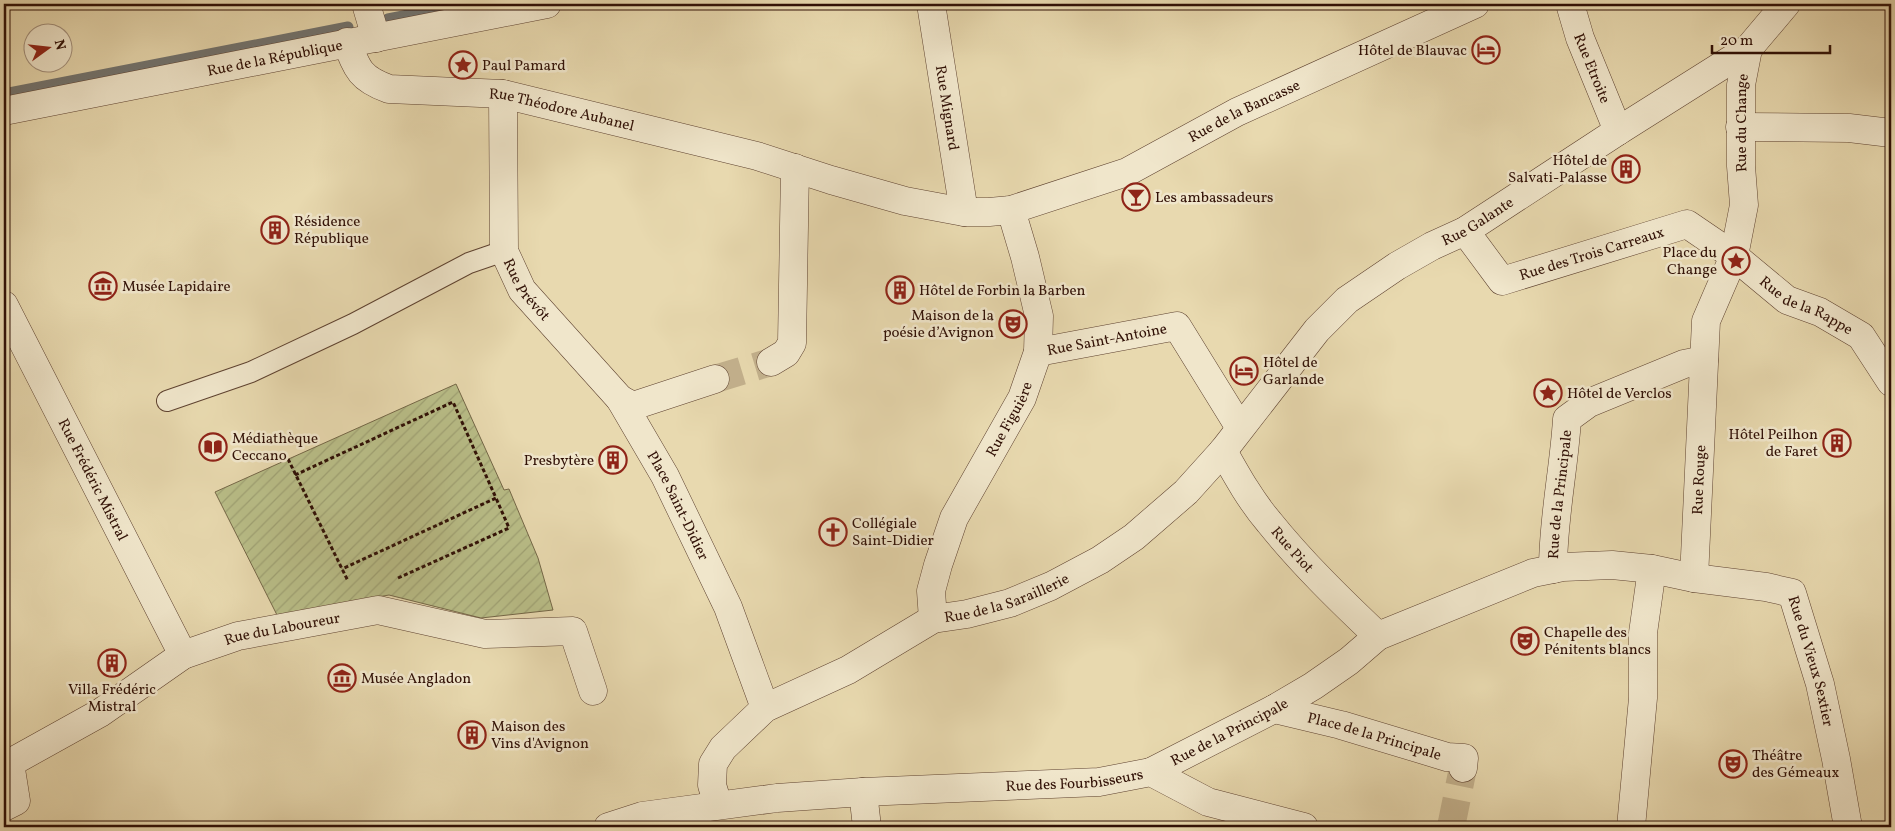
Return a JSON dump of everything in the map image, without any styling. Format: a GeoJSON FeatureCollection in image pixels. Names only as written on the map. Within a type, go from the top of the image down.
{"type":"FeatureCollection","features":[{"type":"Feature","properties":{"kind":"street"},"geometry":{"type":"LineString","coordinates":[[366,4],[376,38]]}},
{"type":"Feature","properties":{"kind":"street","name":"Rue de la République"},"geometry":{"type":"LineString","coordinates":[[4,111],[547,4]]}},
{"type":"Feature","properties":{"kind":"street","name":"Rue Mignard"},"geometry":{"type":"LineString","coordinates":[[931,4],[964,212]]}},
{"type":"Feature","properties":{"kind":"street","name":"Rue de la Bancasse"},"geometry":{"type":"LineString","coordinates":[[1011,210],[1127,172],[1237,112],[1475,4]]}},
{"type":"Feature","properties":{"kind":"street","name":"Rue Etroite"},"geometry":{"type":"LineString","coordinates":[[1570,4],[1580,38],[1618,131]]}},
{"type":"Feature","properties":{"kind":"street","name":"Rue du Change"},"geometry":{"type":"LineString","coordinates":[[1734,256],[1744,205],[1741,166],[1740,85],[1748,49],[1786,4]]}},
{"type":"Feature","properties":{"kind":"street","name":"Rue Théodore Aubanel"},"geometry":{"type":"LineString","coordinates":[[347,42],[356,67],[372,83],[389,89],[503,94],[756,156],[905,201],[964,212],[1011,210]]}},
{"type":"Feature","properties":{"kind":"street","name":"Rue Galante"},"geometry":{"type":"LineString","coordinates":[[1240,428],[1317,330],[1347,300],[1397,266],[1432,246],[1465,231],[1748,49]]}},
{"type":"Feature","properties":{"kind":"street","name":"Rue Prévôt"},"geometry":{"type":"LineString","coordinates":[[503,94],[504,251],[522,290],[620,399]]}},
{"type":"Feature","properties":{"kind":"street"},"geometry":{"type":"LineString","coordinates":[[1740,127],[1849,128],[1891,133]]}},
{"type":"Feature","properties":{"kind":"street"},"geometry":{"type":"LineString","coordinates":[[771,362],[786,353],[792,343],[795,168]]}},
{"type":"Feature","properties":{"kind":"street","name":"Rue Figuière"},"geometry":{"type":"LineString","coordinates":[[933,619],[931,591],[954,518],[1022,398],[1038,352],[1039,316],[1026,257],[1011,210]]}},
{"type":"Feature","properties":{"kind":"street","name":"Rue des Trois Carreaux"},"geometry":{"type":"LineString","coordinates":[[1465,231],[1502,281],[1686,224],[1734,256]]}},
{"type":"Feature","properties":{"kind":"street","name":"Rue Rouge"},"geometry":{"type":"LineString","coordinates":[[1694,578],[1706,321],[1734,256]]}},
{"type":"Feature","properties":{"kind":"street","name":"Rue de la Rappe"},"geometry":{"type":"LineString","coordinates":[[1734,256],[1787,300],[1820,312],[1861,336],[1891,382]]}},
{"type":"Feature","properties":{"kind":"street","name":"Rue Frédéric Mistral"},"geometry":{"type":"LineString","coordinates":[[4,305],[183,655]]}},
{"type":"Feature","properties":{"kind":"street","name":"Rue Saint-Antoine"},"geometry":{"type":"LineString","coordinates":[[1038,352],[1177,326],[1240,428]]}},
{"type":"Feature","properties":{"kind":"street","name":"Rue de la Principale"},"geometry":{"type":"LineString","coordinates":[[1558,568],[1558,490],[1566,443],[1567,419],[1589,403],[1684,364],[1704,360]]}},
{"type":"Feature","properties":{"kind":"street"},"geometry":{"type":"LineString","coordinates":[[620,399],[633,406],[715,380]]}},
{"type":"Feature","properties":{"kind":"street","name":"Place Saint-Didier"},"geometry":{"type":"LineString","coordinates":[[620,399],[665,476],[728,608],[765,708]]}},
{"type":"Feature","properties":{"kind":"street","name":"Rue de la Saraillerie"},"geometry":{"type":"LineString","coordinates":[[718,805],[712,785],[713,764],[724,748],[765,708],[848,670],[933,619],[967,614],[1010,602],[1051,586],[1100,560],[1134,537],[1186,492],[1223,451],[1240,428]]}},
{"type":"Feature","properties":{"kind":"street","name":"Rue Piot"},"geometry":{"type":"LineString","coordinates":[[1223,451],[1244,488],[1268,522],[1334,594],[1378,636]]}},
{"type":"Feature","properties":{"kind":"street"},"geometry":{"type":"LineString","coordinates":[[1378,636],[1533,573],[1558,568],[1612,565],[1652,569],[1694,578]]}},
{"type":"Feature","properties":{"kind":"street"},"geometry":{"type":"LineString","coordinates":[[1631,827],[1643,698],[1643,634],[1652,569]]}},
{"type":"Feature","properties":{"kind":"street","name":"Rue du Vieux Sextier"},"geometry":{"type":"LineString","coordinates":[[1694,578],[1766,587],[1792,593],[1820,684],[1848,827]]}},
{"type":"Feature","properties":{"kind":"street","name":"Rue du Laboureur"},"geometry":{"type":"LineString","coordinates":[[4,807],[16,801],[10,763],[100,713],[183,655],[238,636],[378,610],[485,634],[573,631],[592,690]]}},
{"type":"Feature","properties":{"kind":"street","name":"Rue de la Principale"},"geometry":{"type":"LineString","coordinates":[[1151,772],[1274,709],[1342,666],[1378,636]]}},
{"type":"Feature","properties":{"kind":"street","name":"Place de la Principale"},"geometry":{"type":"LineString","coordinates":[[1274,709],[1341,725],[1447,757],[1464,758],[1463,768]]}},
{"type":"Feature","properties":{"kind":"street","name":"Rue des Fourbisseurs"},"geometry":{"type":"LineString","coordinates":[[863,792],[1099,782],[1151,772],[1208,802],[1304,827]]}},
{"type":"Feature","properties":{"kind":"street"},"geometry":{"type":"LineString","coordinates":[[608,827],[642,816],[718,805],[777,798],[863,792],[867,827]]}},
{"type":"Feature","properties":{"kind":"lane"},"geometry":{"type":"LineString","coordinates":[[167,401],[251,372],[352,324],[469,263],[504,251]]}},
{"type":"Feature","properties":{"kind":"path"},"geometry":{"type":"LineString","coordinates":[[295,474],[453,402],[509,528],[397,578]]}},
{"type":"Feature","properties":{"kind":"path"},"geometry":{"type":"LineString","coordinates":[[288,460],[364,613]]}},
{"type":"Feature","properties":{"kind":"path"},"geometry":{"type":"LineString","coordinates":[[342,569],[496,498]]}},
{"type":"Feature","properties":{"kind":"green space"},"geometry":{"type":"Polygon","coordinates":[[[456,384],[504,490],[509,489],[538,558],[553,610],[481,618],[389,595],[277,615],[215,492],[456,384]]]}},
{"type":"Feature","properties":{"kind":"waterway"},"geometry":{"type":"LineString","coordinates":[[388,19],[463,4]]}},
{"type":"Feature","properties":{"kind":"waterway"},"geometry":{"type":"LineString","coordinates":[[4,94],[348,27]]}},
{"type":"Feature","properties":{"kind":"tunnel"},"geometry":{"type":"LineString","coordinates":[[715,379],[771,362]]}},
{"type":"Feature","properties":{"kind":"tunnel"},"geometry":{"type":"LineString","coordinates":[[1451,827],[1463,768]]}},
{"type":"Feature","properties":{"kind":"place","name":"Hôtel de Blauvac"},"geometry":{"type":"Point","coordinates":[1486,50]}},
{"type":"Feature","properties":{"kind":"place","name":"Paul Pamard"},"geometry":{"type":"Point","coordinates":[463,65]}},
{"type":"Feature","properties":{"kind":"place","name":"Hôtel de Salvati-Palasse"},"geometry":{"type":"Point","coordinates":[1626,169]}},
{"type":"Feature","properties":{"kind":"place","name":"Les ambassadeurs"},"geometry":{"type":"Point","coordinates":[1136,197]}},
{"type":"Feature","properties":{"kind":"place","name":"Résidence République"},"geometry":{"type":"Point","coordinates":[275,230]}},
{"type":"Feature","properties":{"kind":"place","name":"Place du Change"},"geometry":{"type":"Point","coordinates":[1736,261]}},
{"type":"Feature","properties":{"kind":"place","name":"Musée Lapidaire"},"geometry":{"type":"Point","coordinates":[103,286]}},
{"type":"Feature","properties":{"kind":"place","name":"Hôtel de Forbin la Barben"},"geometry":{"type":"Point","coordinates":[900,290]}},
{"type":"Feature","properties":{"kind":"place","name":"Maison de la poésie d’Avignon"},"geometry":{"type":"Point","coordinates":[1013,324]}},
{"type":"Feature","properties":{"kind":"place","name":"Hôtel de Garlande"},"geometry":{"type":"Point","coordinates":[1244,371]}},
{"type":"Feature","properties":{"kind":"place","name":"Hôtel de Verclos"},"geometry":{"type":"Point","coordinates":[1548,393]}},
{"type":"Feature","properties":{"kind":"place","name":"Hôtel Peilhon de Faret"},"geometry":{"type":"Point","coordinates":[1837,443]}},
{"type":"Feature","properties":{"kind":"place","name":"Médiathèque Ceccano"},"geometry":{"type":"Point","coordinates":[213,447]}},
{"type":"Feature","properties":{"kind":"place","name":"Presbytère"},"geometry":{"type":"Point","coordinates":[613,460]}},
{"type":"Feature","properties":{"kind":"place","name":"Collégiale Saint-Didier"},"geometry":{"type":"Point","coordinates":[833,532]}},
{"type":"Feature","properties":{"kind":"place","name":"Chapelle des Pénitents blancs"},"geometry":{"type":"Point","coordinates":[1525,641]}},
{"type":"Feature","properties":{"kind":"place","name":"Villa Frédéric Mistral"},"geometry":{"type":"Point","coordinates":[112,663]}},
{"type":"Feature","properties":{"kind":"place","name":"Musée Angladon"},"geometry":{"type":"Point","coordinates":[342,678]}},
{"type":"Feature","properties":{"kind":"place","name":"Maison des Vins d'Avignon"},"geometry":{"type":"Point","coordinates":[472,735]}},
{"type":"Feature","properties":{"kind":"place","name":"Théâtre des Gémeaux"},"geometry":{"type":"Point","coordinates":[1733,764]}}]}
